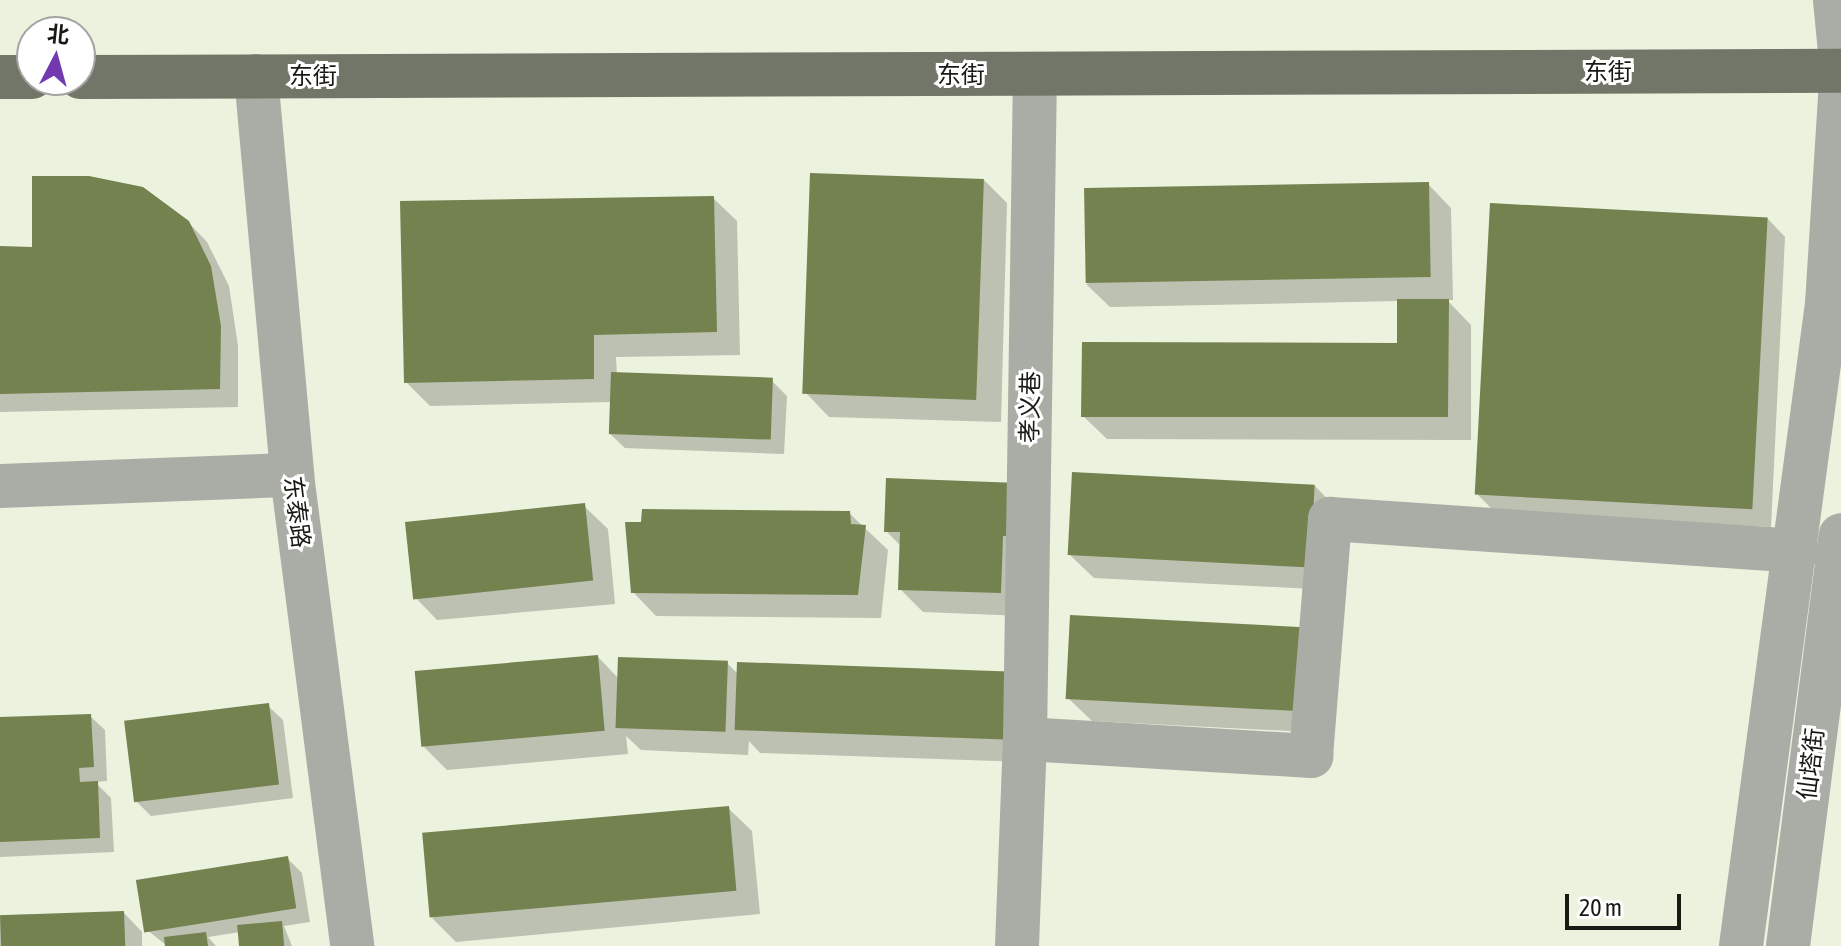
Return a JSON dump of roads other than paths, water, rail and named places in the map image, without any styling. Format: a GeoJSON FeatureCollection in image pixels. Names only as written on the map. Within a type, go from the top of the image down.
{"type":"FeatureCollection","features":[{"type":"Feature","properties":{"kind":"main road","name":"东街"},"geometry":{"type":"LineString","coordinates":[[96,77],[1841,71]]}},
{"type":"Feature","properties":{"kind":"street"},"geometry":{"type":"LineString","coordinates":[[1835,0],[1841,62]]}},
{"type":"Feature","properties":{"kind":"street","name":"孝义巷"},"geometry":{"type":"LineString","coordinates":[[1017,946],[1025,739],[1035,75]]}},
{"type":"Feature","properties":{"kind":"street","name":"东泰路"},"geometry":{"type":"LineString","coordinates":[[256,76],[292,475],[352,946]]}},
{"type":"Feature","properties":{"kind":"street"},"geometry":{"type":"LineString","coordinates":[[1741,946],[1797,551],[1827,304],[1841,83]]}},
{"type":"Feature","properties":{"kind":"street"},"geometry":{"type":"LineString","coordinates":[[0,486],[292,475]]}},
{"type":"Feature","properties":{"kind":"street"},"geometry":{"type":"LineString","coordinates":[[1025,739],[1311,756],[1330,519],[1797,551]]}},
{"type":"Feature","properties":{"kind":"street","name":"仙塔街"},"geometry":{"type":"LineString","coordinates":[[1788,946],[1841,535]]}}]}
